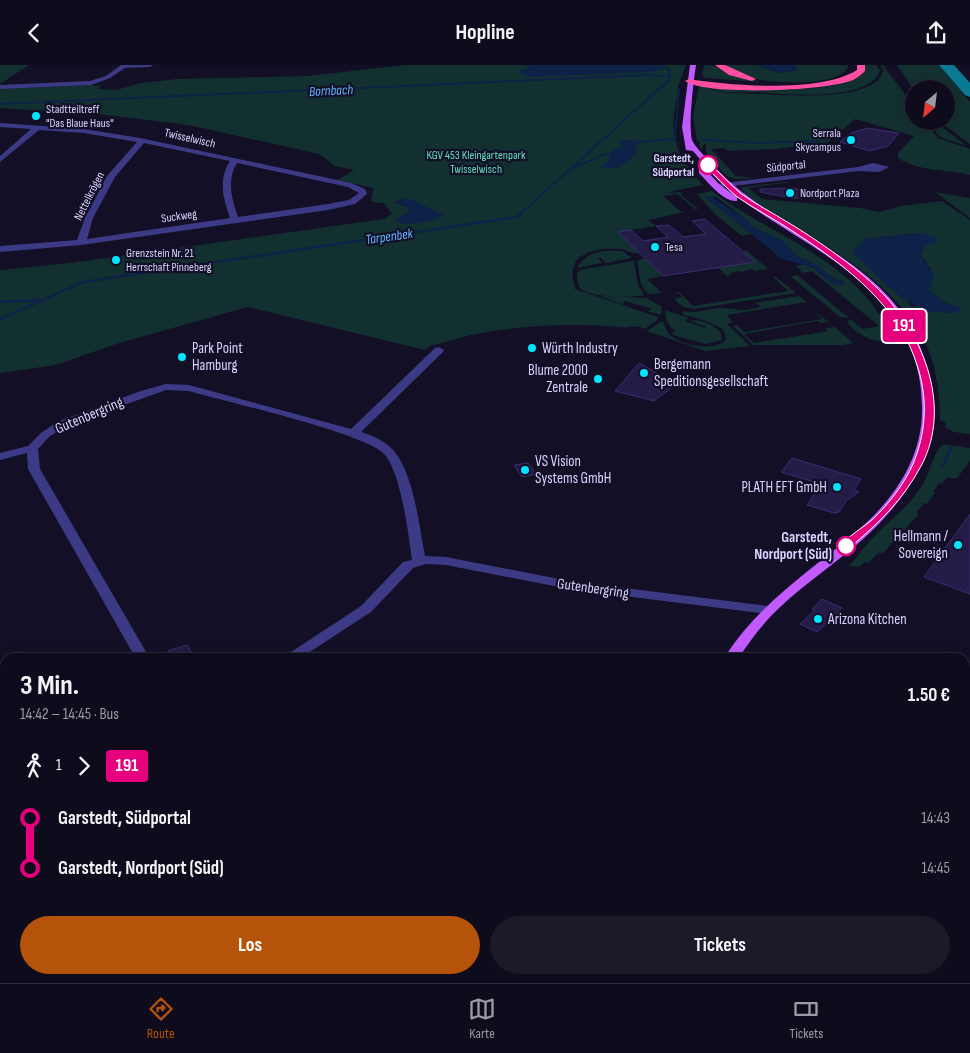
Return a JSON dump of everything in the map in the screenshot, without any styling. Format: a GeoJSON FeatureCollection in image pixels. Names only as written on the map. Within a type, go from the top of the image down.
{"type":"FeatureCollection","features":[{"type":"Feature","properties":{"kind":"highway"},"geometry":{"type":"LineString","coordinates":[[719,65],[728,71],[747,78],[795,84]]}},
{"type":"Feature","properties":{"kind":"highway"},"geometry":{"type":"LineString","coordinates":[[695,81],[795,84],[836,79],[848,74],[852,65]]}},
{"type":"Feature","properties":{"kind":"highway"},"geometry":{"type":"LineString","coordinates":[[695,81],[784,87],[821,86],[854,77],[861,71],[861,65]]}},
{"type":"Feature","properties":{"kind":"main road"},"geometry":{"type":"LineString","coordinates":[[693,65],[695,87],[691,91],[686,127],[692,157],[716,187],[760,216],[821,248]]}},
{"type":"Feature","properties":{"kind":"main road"},"geometry":{"type":"LineString","coordinates":[[695,81],[701,65]]}},
{"type":"Feature","properties":{"kind":"main road"},"geometry":{"type":"LineString","coordinates":[[689,142],[738,194],[821,248],[871,286],[896,314],[912,339],[930,394],[928,426],[917,465],[905,487],[877,520],[768,610],[751,628],[735,653]]}},
{"type":"Feature","properties":{"kind":"street"},"geometry":{"type":"LineString","coordinates":[[0,87],[91,83],[108,77],[125,65],[150,65]]}},
{"type":"Feature","properties":{"kind":"street","name":"Twisselwisch"},"geometry":{"type":"LineString","coordinates":[[0,125],[84,131],[142,141],[351,185],[364,194],[359,199]]}},
{"type":"Feature","properties":{"kind":"street"},"geometry":{"type":"LineString","coordinates":[[0,160],[38,127]]}},
{"type":"Feature","properties":{"kind":"street","name":"Nettelkrögen"},"geometry":{"type":"LineString","coordinates":[[81,241],[89,218],[111,176],[142,141]]}},
{"type":"Feature","properties":{"kind":"street"},"geometry":{"type":"LineString","coordinates":[[234,161],[227,170],[226,183],[228,199],[235,221]]}},
{"type":"Feature","properties":{"kind":"street","name":"Südportal"},"geometry":{"type":"LineString","coordinates":[[716,187],[727,184],[859,169]]}},
{"type":"Feature","properties":{"kind":"street","name":"Suckweg"},"geometry":{"type":"LineString","coordinates":[[0,249],[81,241],[235,221],[328,207],[359,199]]}},
{"type":"Feature","properties":{"kind":"street"},"geometry":{"type":"LineString","coordinates":[[353,433],[439,350]]}},
{"type":"Feature","properties":{"kind":"street","name":"Gutenbergring"},"geometry":{"type":"LineString","coordinates":[[32,448],[44,435],[61,424],[166,387],[189,388],[353,433],[376,442],[392,455],[402,485],[419,561],[446,561],[569,585],[768,610]]}},
{"type":"Feature","properties":{"kind":"street"},"geometry":{"type":"LineString","coordinates":[[0,457],[32,448],[34,469],[140,653]]}},
{"type":"Feature","properties":{"kind":"street"},"geometry":{"type":"LineString","coordinates":[[299,653],[354,619],[380,596],[403,569],[419,561]]}},
{"type":"Feature","properties":{"kind":"green space"},"geometry":{"type":"Polygon","coordinates":[[[0,65],[29,65],[0,84],[0,65]]]}},
{"type":"Feature","properties":{"kind":"green space","name":"KGV 453 Kleingartenpark Twisselwisch"},"geometry":{"type":"Polygon","coordinates":[[[405,65],[686,65],[677,89],[679,89],[674,130],[679,151],[703,185],[664,193],[681,192],[682,196],[698,209],[690,210],[695,209],[677,194],[663,196],[680,211],[685,212],[648,220],[656,226],[618,232],[639,253],[623,249],[592,251],[580,257],[573,269],[575,289],[658,317],[657,320],[645,329],[636,326],[583,325],[493,331],[431,345],[425,350],[248,307],[119,343],[56,365],[0,373],[0,270],[70,263],[384,219],[392,214],[384,203],[371,202],[373,188],[337,180],[354,170],[335,166],[319,154],[188,125],[98,114],[0,108],[0,89],[90,85],[101,86],[98,89],[116,90],[141,83],[177,79],[307,76],[405,65]],[[406,198],[395,202],[409,208],[410,213],[405,215],[443,215],[406,198]]]}},
{"type":"Feature","properties":{"kind":"green space"},"geometry":{"type":"Polygon","coordinates":[[[704,65],[726,69],[761,82],[705,78],[702,74],[704,65]]]}},
{"type":"Feature","properties":{"kind":"green space"},"geometry":{"type":"Polygon","coordinates":[[[722,65],[755,65],[779,73],[796,70],[796,65],[848,65],[848,67],[841,74],[830,79],[801,83],[747,77],[722,65]]]}},
{"type":"Feature","properties":{"kind":"green space"},"geometry":{"type":"Polygon","coordinates":[[[865,65],[876,65],[880,71],[872,81],[859,88],[843,92],[804,95],[727,92],[710,88],[790,89],[833,85],[850,81],[863,74],[865,65]]]}},
{"type":"Feature","properties":{"kind":"green space"},"geometry":{"type":"Polygon","coordinates":[[[880,65],[883,65],[905,94],[905,130],[932,130],[938,138],[970,149],[970,175],[924,168],[906,163],[898,158],[898,153],[914,136],[855,119],[827,143],[838,146],[839,149],[831,150],[807,145],[776,149],[728,151],[724,148],[711,149],[736,176],[754,178],[735,179],[729,177],[721,171],[706,152],[706,144],[704,144],[701,150],[699,145],[701,142],[697,141],[693,116],[699,86],[705,85],[714,90],[730,93],[828,95],[847,93],[864,88],[876,81],[883,71],[880,65]]]}},
{"type":"Feature","properties":{"kind":"green space"},"geometry":{"type":"Polygon","coordinates":[[[897,65],[939,65],[952,80],[907,80],[897,65]]]}},
{"type":"Feature","properties":{"kind":"green space"},"geometry":{"type":"Polygon","coordinates":[[[955,84],[970,102],[970,144],[951,130],[955,130],[955,84]]]}},
{"type":"Feature","properties":{"kind":"green space"},"geometry":{"type":"Polygon","coordinates":[[[934,130],[946,130],[967,146],[940,137],[934,130]]]}},
{"type":"Feature","properties":{"kind":"green space"},"geometry":{"type":"Polygon","coordinates":[[[786,182],[789,184],[748,188],[762,199],[860,208],[880,212],[901,206],[942,201],[970,220],[970,434],[954,432],[946,428],[945,422],[940,420],[934,366],[928,349],[916,326],[899,304],[853,264],[742,193],[745,192],[741,189],[743,187],[786,182]],[[921,233],[864,239],[911,306],[959,308],[944,302],[929,290],[931,269],[920,254],[926,245],[921,233]]]}},
{"type":"Feature","properties":{"kind":"green space"},"geometry":{"type":"Polygon","coordinates":[[[712,191],[815,254],[840,272],[862,292],[880,315],[892,342],[873,340],[854,330],[847,321],[851,320],[863,329],[879,326],[812,271],[803,273],[796,266],[809,266],[837,285],[844,285],[842,281],[833,278],[813,263],[800,258],[784,243],[751,226],[746,219],[716,197],[705,198],[715,203],[752,234],[742,236],[715,214],[697,194],[712,191]]]}},
{"type":"Feature","properties":{"kind":"green space"},"geometry":{"type":"Polygon","coordinates":[[[935,192],[970,198],[970,218],[935,192]]]}},
{"type":"Feature","properties":{"kind":"green space"},"geometry":{"type":"Polygon","coordinates":[[[746,250],[768,269],[743,271],[745,273],[740,271],[730,273],[732,275],[727,276],[718,268],[755,262],[742,251],[746,250]]]}},
{"type":"Feature","properties":{"kind":"green space"},"geometry":{"type":"Polygon","coordinates":[[[602,251],[622,251],[632,258],[606,263],[601,258],[598,258],[602,263],[577,268],[590,255],[602,251]]]}},
{"type":"Feature","properties":{"kind":"green space"},"geometry":{"type":"Polygon","coordinates":[[[645,258],[663,276],[647,279],[662,293],[648,294],[641,284],[637,261],[645,258]]]}},
{"type":"Feature","properties":{"kind":"green space"},"geometry":{"type":"Polygon","coordinates":[[[634,261],[638,285],[644,295],[630,297],[602,296],[586,292],[579,286],[577,273],[580,270],[634,261]]]}},
{"type":"Feature","properties":{"kind":"green space"},"geometry":{"type":"Polygon","coordinates":[[[797,275],[849,318],[840,317],[791,277],[797,275]]]}},
{"type":"Feature","properties":{"kind":"green space"},"geometry":{"type":"Polygon","coordinates":[[[773,277],[776,277],[796,293],[694,309],[683,307],[674,299],[682,297],[678,293],[671,295],[679,292],[693,306],[788,291],[773,277]]]}},
{"type":"Feature","properties":{"kind":"green space"},"geometry":{"type":"Polygon","coordinates":[[[600,296],[647,298],[662,307],[661,315],[647,311],[652,309],[625,301],[624,305],[600,296]]]}},
{"type":"Feature","properties":{"kind":"green space"},"geometry":{"type":"Polygon","coordinates":[[[799,296],[807,302],[727,315],[733,322],[727,324],[750,346],[705,351],[647,331],[662,321],[667,332],[675,339],[698,346],[714,346],[726,339],[723,329],[706,321],[682,314],[683,311],[696,312],[719,308],[750,310],[761,306],[754,303],[799,296]]]}},
{"type":"Feature","properties":{"kind":"green space"},"geometry":{"type":"Polygon","coordinates":[[[811,309],[829,322],[820,323],[818,321],[744,334],[754,343],[828,331],[826,328],[835,327],[853,343],[844,345],[753,345],[733,326],[737,325],[744,332],[822,319],[811,309]]]}},
{"type":"Feature","properties":{"kind":"green space"},"geometry":{"type":"Polygon","coordinates":[[[665,310],[689,318],[685,321],[705,328],[690,321],[698,320],[711,325],[721,333],[722,340],[706,344],[676,336],[672,333],[676,330],[672,329],[666,319],[665,310]]]}},
{"type":"Feature","properties":{"kind":"green space"},"geometry":{"type":"Polygon","coordinates":[[[944,444],[970,448],[970,461],[957,478],[947,478],[942,484],[939,483],[927,504],[924,503],[917,512],[919,514],[882,554],[878,553],[868,563],[865,562],[859,567],[848,566],[857,558],[875,535],[917,493],[938,450],[944,444]]]}},
{"type":"Feature","properties":{"kind":"water"},"geometry":{"type":"Polygon","coordinates":[[[533,65],[656,65],[659,67],[662,65],[666,68],[650,72],[528,77],[518,72],[533,65]]]}},
{"type":"Feature","properties":{"kind":"water"},"geometry":{"type":"Polygon","coordinates":[[[755,65],[796,65],[797,69],[779,73],[755,65]]]}},
{"type":"Feature","properties":{"kind":"water"},"geometry":{"type":"Polygon","coordinates":[[[620,140],[647,141],[637,144],[635,155],[619,168],[600,167],[611,158],[606,154],[623,146],[618,142],[620,140]]]}},
{"type":"Feature","properties":{"kind":"water"},"geometry":{"type":"Polygon","coordinates":[[[710,196],[746,219],[751,226],[781,240],[800,258],[817,265],[833,278],[845,283],[842,286],[831,283],[812,267],[782,259],[705,197],[710,196]]]}},
{"type":"Feature","properties":{"kind":"water"},"geometry":{"type":"Polygon","coordinates":[[[406,198],[443,215],[420,223],[407,224],[396,222],[397,218],[410,212],[405,205],[394,203],[406,198]]]}},
{"type":"Feature","properties":{"kind":"water"},"geometry":{"type":"Polygon","coordinates":[[[921,233],[937,238],[937,242],[926,245],[920,254],[934,276],[929,290],[944,302],[960,308],[959,312],[942,313],[914,305],[890,288],[853,251],[864,239],[921,233]]]}},
{"type":"Feature","properties":{"kind":"building","name":"Serrala Skycampus"},"geometry":{"type":"Polygon","coordinates":[[[867,128],[899,133],[888,146],[869,151],[840,142],[851,133],[867,128]]]}},
{"type":"Feature","properties":{"kind":"building","name":"Nordport Plaza"},"geometry":{"type":"Polygon","coordinates":[[[793,188],[819,195],[819,197],[792,198],[760,192],[760,189],[793,188]]]}},
{"type":"Feature","properties":{"kind":"building","name":"Tesa"},"geometry":{"type":"Polygon","coordinates":[[[705,219],[755,262],[663,276],[618,232],[631,230],[643,241],[668,237],[656,226],[669,225],[683,237],[706,234],[692,221],[705,219]]]}},
{"type":"Feature","properties":{"kind":"building","name":"Bergemann Speditionsgesellschaft"},"geometry":{"type":"Polygon","coordinates":[[[639,363],[676,384],[654,401],[615,391],[639,363]]]}},
{"type":"Feature","properties":{"kind":"building","name":"PLATH EFT GmbH"},"geometry":{"type":"Polygon","coordinates":[[[792,458],[861,479],[854,490],[859,492],[847,500],[839,512],[834,513],[807,505],[821,484],[781,472],[792,458]]]}},
{"type":"Feature","properties":{"kind":"building","name":"VS Vision Systems GmbH"},"geometry":{"type":"Polygon","coordinates":[[[528,463],[536,474],[522,477],[514,465],[528,463]]]}},
{"type":"Feature","properties":{"kind":"building","name":"Hellmann / Sovereign"},"geometry":{"type":"Polygon","coordinates":[[[970,514],[970,594],[924,577],[970,514]]]}},
{"type":"Feature","properties":{"kind":"building","name":"Arizona Kitchen"},"geometry":{"type":"Polygon","coordinates":[[[822,599],[842,608],[817,632],[800,624],[815,610],[812,609],[822,599]]]}},
{"type":"Feature","properties":{"kind":"building"},"geometry":{"type":"Polygon","coordinates":[[[187,645],[192,653],[169,653],[168,651],[187,645]]]}},
{"type":"Feature","properties":{"kind":"waterway","name":"Bornbach"},"geometry":{"type":"LineString","coordinates":[[648,75],[646,72],[652,65]]}},
{"type":"Feature","properties":{"kind":"waterway","name":"Tarpenbek"},"geometry":{"type":"LineString","coordinates":[[661,65],[669,69],[670,77]]}},
{"type":"Feature","properties":{"kind":"waterway","name":"Bornbach"},"geometry":{"type":"LineString","coordinates":[[0,104],[648,75]]}},
{"type":"Feature","properties":{"kind":"waterway"},"geometry":{"type":"LineString","coordinates":[[648,75],[670,77]]}},
{"type":"Feature","properties":{"kind":"waterway","name":"Tarpenbek"},"geometry":{"type":"LineString","coordinates":[[519,215],[670,79],[670,77]]}},
{"type":"Feature","properties":{"kind":"waterway"},"geometry":{"type":"LineString","coordinates":[[647,141],[675,139],[679,89]]}},
{"type":"Feature","properties":{"kind":"waterway"},"geometry":{"type":"LineString","coordinates":[[703,140],[757,143],[819,141]]}},
{"type":"Feature","properties":{"kind":"waterway"},"geometry":{"type":"LineString","coordinates":[[573,168],[606,154]]}},
{"type":"Feature","properties":{"kind":"waterway","name":"Tarpenbek"},"geometry":{"type":"LineString","coordinates":[[0,319],[83,282],[517,217],[521,214]]}},
{"type":"Feature","properties":{"kind":"waterway","name":"Tarpenbek"},"geometry":{"type":"LineString","coordinates":[[0,302],[39,300]]}},
{"type":"Feature","properties":{"kind":"waterway"},"geometry":{"type":"LineString","coordinates":[[943,466],[952,447]]}},
{"type":"Feature","properties":{"kind":"taxiway"},"geometry":{"type":"LineString","coordinates":[[946,65],[970,92]]}},
{"type":"Feature","properties":{"kind":"bus line","name":"191"},"geometry":{"type":"LineString","coordinates":[[708,165],[738,194],[782,223],[798,231],[871,286],[885,299],[896,314],[912,339],[920,359],[930,394],[930,406],[927,432],[917,465],[900,494],[877,520],[846,546]]}},
{"type":"Feature","properties":{"kind":"place","name":"Stadtteiltreff \"Das Blaue Haus\""},"geometry":{"type":"Point","coordinates":[36,116]}},
{"type":"Feature","properties":{"kind":"place","name":"Serrala Skycampus"},"geometry":{"type":"Point","coordinates":[851,140]}},
{"type":"Feature","properties":{"kind":"place","name":"Garstedt, Südportal"},"geometry":{"type":"Point","coordinates":[708,165]}},
{"type":"Feature","properties":{"kind":"place","name":"Nordport Plaza"},"geometry":{"type":"Point","coordinates":[790,193]}},
{"type":"Feature","properties":{"kind":"place","name":"Tesa"},"geometry":{"type":"Point","coordinates":[655,247]}},
{"type":"Feature","properties":{"kind":"place","name":"Grenzstein Nr. 21 Herrschaft Pinneberg"},"geometry":{"type":"Point","coordinates":[116,260]}},
{"type":"Feature","properties":{"kind":"place","name":"Würth Industry"},"geometry":{"type":"Point","coordinates":[532,348]}},
{"type":"Feature","properties":{"kind":"place","name":"Park Point Hamburg"},"geometry":{"type":"Point","coordinates":[182,357]}},
{"type":"Feature","properties":{"kind":"place","name":"Bergemann Speditionsgesellschaft"},"geometry":{"type":"Point","coordinates":[644,373]}},
{"type":"Feature","properties":{"kind":"place","name":"Blume 2000 Zentrale"},"geometry":{"type":"Point","coordinates":[598,379]}},
{"type":"Feature","properties":{"kind":"place","name":"VS Vision Systems GmbH"},"geometry":{"type":"Point","coordinates":[525,470]}},
{"type":"Feature","properties":{"kind":"place","name":"PLATH EFT GmbH"},"geometry":{"type":"Point","coordinates":[837,487]}},
{"type":"Feature","properties":{"kind":"place","name":"Hellmann / Sovereign"},"geometry":{"type":"Point","coordinates":[958,545]}},
{"type":"Feature","properties":{"kind":"place","name":"Garstedt, Nordport (Süd)"},"geometry":{"type":"Point","coordinates":[846,546]}},
{"type":"Feature","properties":{"kind":"place","name":"Arizona Kitchen"},"geometry":{"type":"Point","coordinates":[818,619]}}]}
